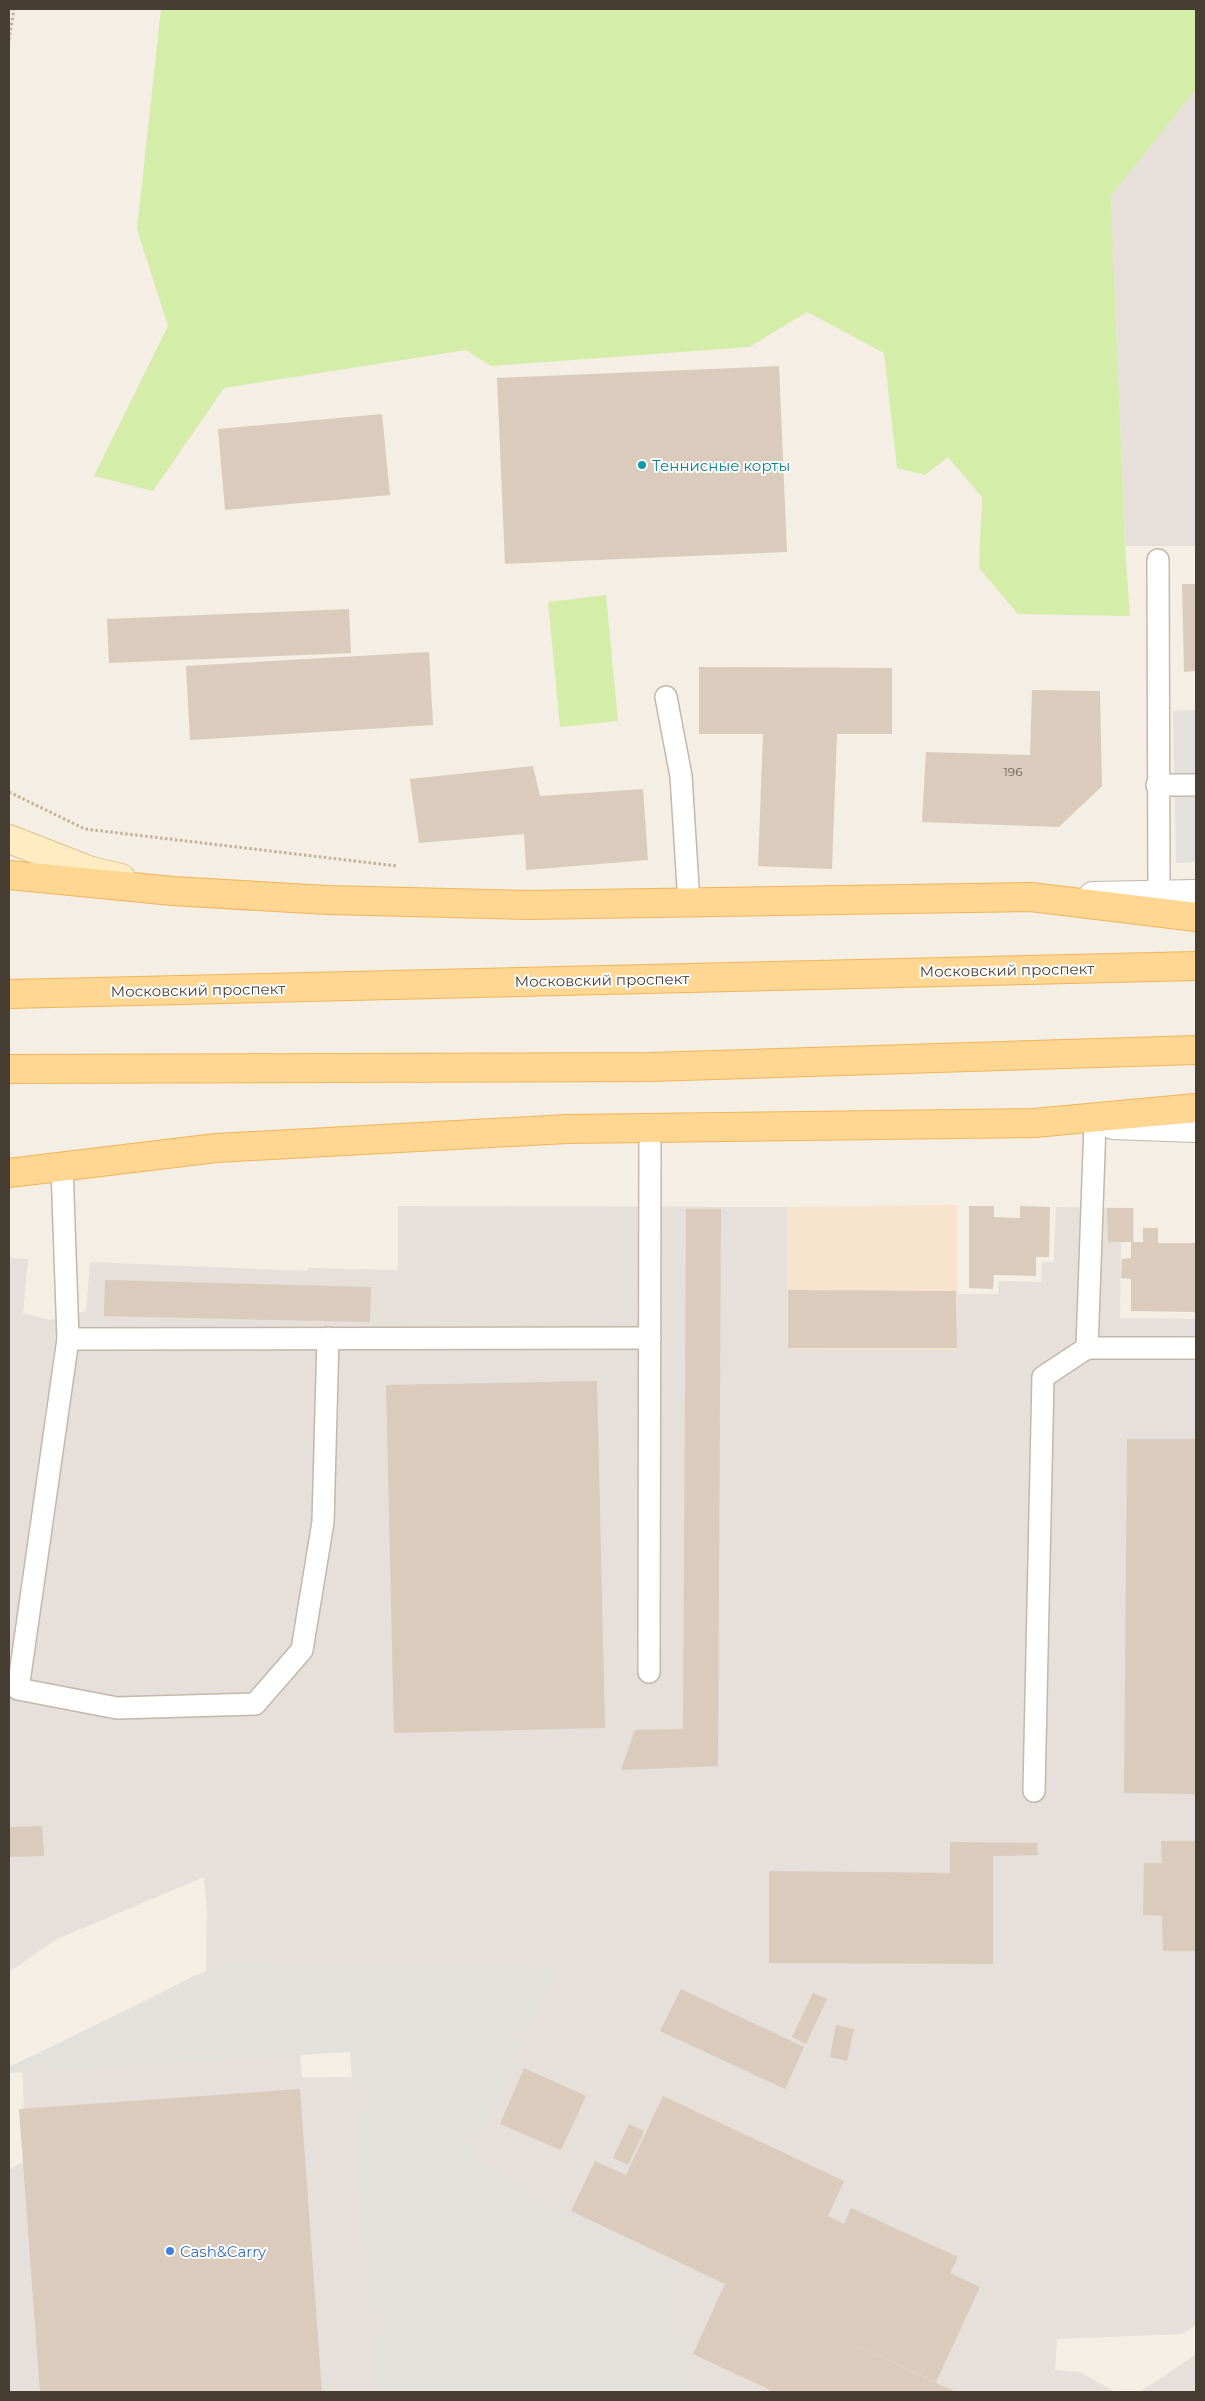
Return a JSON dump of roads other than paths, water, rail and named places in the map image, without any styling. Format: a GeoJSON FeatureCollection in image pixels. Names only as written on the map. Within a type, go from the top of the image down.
{"type":"FeatureCollection","features":[{"type":"Feature","properties":{"kind":"main road"},"geometry":{"type":"LineString","coordinates":[[9,839],[91,870],[173,891]]}},
{"type":"Feature","properties":{"kind":"main road"},"geometry":{"type":"LineString","coordinates":[[9,876],[173,891],[327,900],[528,905],[1031,897],[1196,917]]}},
{"type":"Feature","properties":{"kind":"main road","name":"Московский проспект"},"geometry":{"type":"LineString","coordinates":[[9,994],[1196,966]]}},
{"type":"Feature","properties":{"kind":"main road"},"geometry":{"type":"LineString","coordinates":[[9,1069],[650,1067],[1196,1050]]}},
{"type":"Feature","properties":{"kind":"main road"},"geometry":{"type":"LineString","coordinates":[[9,1173],[216,1148],[567,1128],[1034,1123],[1196,1108]]}},
{"type":"Feature","properties":{"kind":"street"},"geometry":{"type":"LineString","coordinates":[[1031,897],[1196,894]]}},
{"type":"Feature","properties":{"kind":"street"},"geometry":{"type":"LineString","coordinates":[[1034,1123],[1196,1128]]}},
{"type":"Feature","properties":{"kind":"lane"},"geometry":{"type":"LineString","coordinates":[[1158,560],[1157,785],[1159,894]]}},
{"type":"Feature","properties":{"kind":"lane"},"geometry":{"type":"LineString","coordinates":[[666,697],[681,776],[689,903]]}},
{"type":"Feature","properties":{"kind":"lane"},"geometry":{"type":"LineString","coordinates":[[1157,785],[1196,785]]}},
{"type":"Feature","properties":{"kind":"lane"},"geometry":{"type":"LineString","coordinates":[[1087,1348],[1095,1124]]}},
{"type":"Feature","properties":{"kind":"lane"},"geometry":{"type":"LineString","coordinates":[[650,1128],[650,1672]]}},
{"type":"Feature","properties":{"kind":"lane"},"geometry":{"type":"LineString","coordinates":[[62,1167],[68,1339],[18,1689],[117,1708],[255,1704],[302,1650],[324,1522],[328,1338]]}},
{"type":"Feature","properties":{"kind":"lane"},"geometry":{"type":"LineString","coordinates":[[68,1339],[650,1338]]}},
{"type":"Feature","properties":{"kind":"lane"},"geometry":{"type":"LineString","coordinates":[[1034,1791],[1043,1377],[1087,1348],[1196,1348]]}},
{"type":"Feature","properties":{"kind":"place","name":"Теннисные корты"},"geometry":{"type":"Point","coordinates":[642,465]}},
{"type":"Feature","properties":{"kind":"place","name":"Cash&Carry"},"geometry":{"type":"Point","coordinates":[170,2251]}}]}
